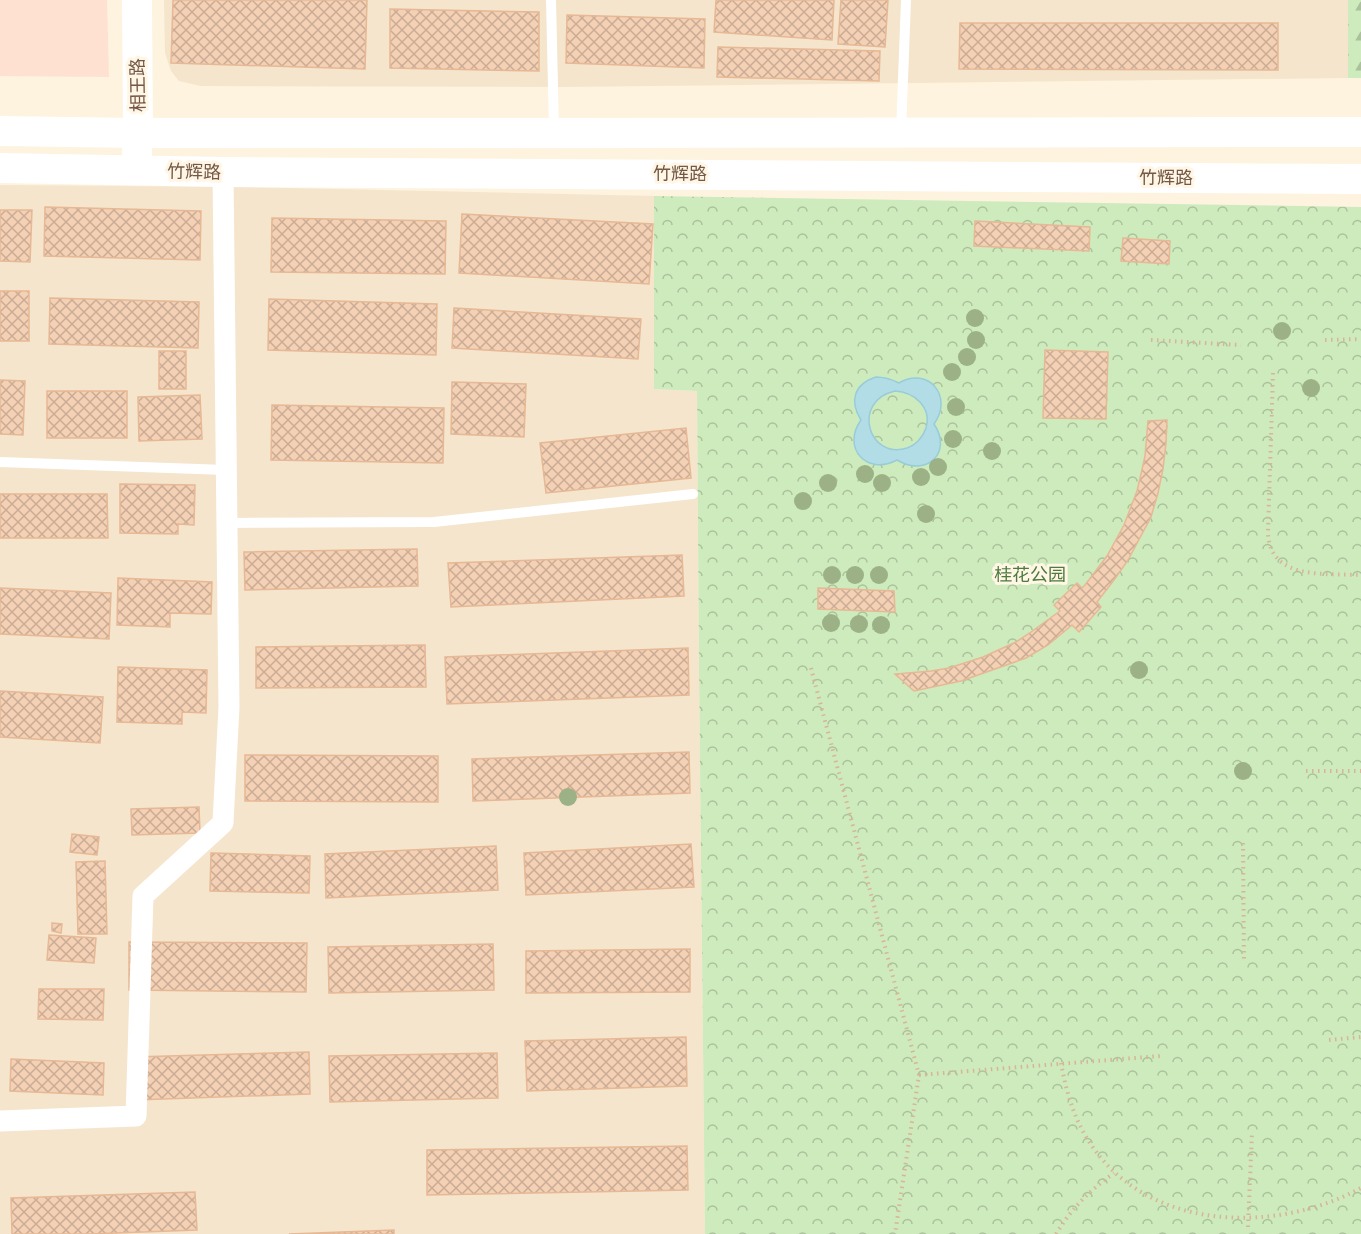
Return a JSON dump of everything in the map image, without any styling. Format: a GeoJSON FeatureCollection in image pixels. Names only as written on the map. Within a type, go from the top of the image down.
{"type":"FeatureCollection","features":[{"type":"Feature","properties":{"kind":"main road","name":"相王路"},"geometry":{"type":"LineString","coordinates":[[135,171],[138,133],[137,0]]}},
{"type":"Feature","properties":{"kind":"main road"},"geometry":{"type":"LineString","coordinates":[[0,131],[138,133],[1361,132]]}},
{"type":"Feature","properties":{"kind":"main road","name":"竹辉路"},"geometry":{"type":"LineString","coordinates":[[0,168],[223,172],[1361,179]]}},
{"type":"Feature","properties":{"kind":"street"},"geometry":{"type":"LineString","coordinates":[[0,1121],[136,1116],[143,896],[223,823],[229,707],[223,172]]}},
{"type":"Feature","properties":{"kind":"lane"},"geometry":{"type":"LineString","coordinates":[[551,0],[554,133]]}},
{"type":"Feature","properties":{"kind":"lane"},"geometry":{"type":"LineString","coordinates":[[901,133],[906,0]]}},
{"type":"Feature","properties":{"kind":"lane"},"geometry":{"type":"LineString","coordinates":[[0,462],[226,470]]}},
{"type":"Feature","properties":{"kind":"lane"},"geometry":{"type":"LineString","coordinates":[[227,523],[434,522],[693,494]]}},
{"type":"Feature","properties":{"kind":"path"},"geometry":{"type":"LineString","coordinates":[[1325,340],[1361,339]]}},
{"type":"Feature","properties":{"kind":"path"},"geometry":{"type":"LineString","coordinates":[[1151,340],[1240,345]]}},
{"type":"Feature","properties":{"kind":"path"},"geometry":{"type":"LineString","coordinates":[[1273,373],[1268,532],[1271,550],[1282,563],[1301,572],[1361,575]]}},
{"type":"Feature","properties":{"kind":"path"},"geometry":{"type":"LineString","coordinates":[[812,668],[919,1074],[895,1234]]}},
{"type":"Feature","properties":{"kind":"path"},"geometry":{"type":"LineString","coordinates":[[1306,771],[1361,771]]}},
{"type":"Feature","properties":{"kind":"path"},"geometry":{"type":"LineString","coordinates":[[1243,843],[1244,963]]}},
{"type":"Feature","properties":{"kind":"path"},"geometry":{"type":"LineString","coordinates":[[1329,1040],[1361,1036]]}},
{"type":"Feature","properties":{"kind":"path"},"geometry":{"type":"LineString","coordinates":[[919,1074],[1160,1056]]}},
{"type":"Feature","properties":{"kind":"path"},"geometry":{"type":"LineString","coordinates":[[1061,1063],[1070,1103],[1078,1122],[1100,1158],[1139,1194],[1161,1207]]}},
{"type":"Feature","properties":{"kind":"path"},"geometry":{"type":"LineString","coordinates":[[1248,1227],[1252,1132]]}},
{"type":"Feature","properties":{"kind":"path"},"geometry":{"type":"LineString","coordinates":[[1056,1234],[1086,1195],[1114,1173]]}},
{"type":"Feature","properties":{"kind":"path"},"geometry":{"type":"LineString","coordinates":[[1328,1209],[1361,1188]]}},
{"type":"Feature","properties":{"kind":"path"},"geometry":{"type":"LineString","coordinates":[[1240,1227],[1256,1227]]}},
{"type":"Feature","properties":{"kind":"shaded area"},"geometry":{"type":"Polygon","coordinates":[[[0,0],[107,0],[109,77],[0,76],[0,0]]]}},
{"type":"Feature","properties":{"kind":"shaded area"},"geometry":{"type":"Polygon","coordinates":[[[164,0],[1348,0],[1348,78],[564,87],[201,86],[179,81],[171,71],[165,53],[164,0]]]}},
{"type":"Feature","properties":{"kind":"shaded area"},"geometry":{"type":"Polygon","coordinates":[[[0,185],[240,187],[654,196],[654,389],[697,391],[705,1234],[0,1234],[0,185]]]}},
{"type":"Feature","properties":{"kind":"green space"},"geometry":{"type":"Polygon","coordinates":[[[1348,0],[1361,0],[1361,78],[1348,78],[1348,0]]]}},
{"type":"Feature","properties":{"kind":"green space","name":"桂花公园"},"geometry":{"type":"Polygon","coordinates":[[[654,196],[1361,207],[1361,1234],[705,1234],[697,391],[654,389],[654,196]]]}},
{"type":"Feature","properties":{"kind":"water"},"geometry":{"type":"Polygon","coordinates":[[[882,377],[899,383],[920,378],[935,387],[941,403],[934,424],[939,434],[940,444],[939,452],[934,459],[918,466],[897,460],[886,464],[876,464],[860,457],[854,440],[861,420],[857,413],[855,400],[858,389],[869,380],[882,377]],[[895,391],[881,397],[873,406],[869,417],[874,438],[882,446],[893,449],[910,447],[916,443],[926,428],[924,407],[915,398],[895,391]]]}},
{"type":"Feature","properties":{"kind":"building"},"geometry":{"type":"Polygon","coordinates":[[[173,0],[367,0],[365,69],[171,63],[173,0]]]}},
{"type":"Feature","properties":{"kind":"building"},"geometry":{"type":"Polygon","coordinates":[[[716,0],[834,0],[832,40],[714,32],[716,0]]]}},
{"type":"Feature","properties":{"kind":"building"},"geometry":{"type":"Polygon","coordinates":[[[841,0],[888,0],[885,47],[838,44],[841,0]]]}},
{"type":"Feature","properties":{"kind":"building"},"geometry":{"type":"Polygon","coordinates":[[[390,9],[539,12],[539,71],[390,68],[390,9]]]}},
{"type":"Feature","properties":{"kind":"building"},"geometry":{"type":"Polygon","coordinates":[[[567,15],[705,19],[704,68],[566,63],[567,15]]]}},
{"type":"Feature","properties":{"kind":"building"},"geometry":{"type":"Polygon","coordinates":[[[960,23],[1278,23],[1278,70],[959,69],[960,23]]]}},
{"type":"Feature","properties":{"kind":"building"},"geometry":{"type":"Polygon","coordinates":[[[718,47],[880,51],[879,81],[717,77],[718,47]]]}},
{"type":"Feature","properties":{"kind":"building"},"geometry":{"type":"Polygon","coordinates":[[[45,207],[201,211],[200,260],[44,256],[45,207]]]}},
{"type":"Feature","properties":{"kind":"building"},"geometry":{"type":"Polygon","coordinates":[[[0,210],[32,210],[30,262],[0,261],[0,210]]]}},
{"type":"Feature","properties":{"kind":"building"},"geometry":{"type":"Polygon","coordinates":[[[462,214],[653,224],[649,284],[459,273],[462,214]]]}},
{"type":"Feature","properties":{"kind":"building"},"geometry":{"type":"Polygon","coordinates":[[[272,218],[446,221],[445,274],[271,272],[272,218]]]}},
{"type":"Feature","properties":{"kind":"building"},"geometry":{"type":"Polygon","coordinates":[[[975,221],[1090,227],[1089,251],[974,246],[975,221]]]}},
{"type":"Feature","properties":{"kind":"building"},"geometry":{"type":"Polygon","coordinates":[[[1123,238],[1170,241],[1169,264],[1121,261],[1123,238]]]}},
{"type":"Feature","properties":{"kind":"building"},"geometry":{"type":"Polygon","coordinates":[[[0,291],[29,291],[29,341],[0,341],[0,291]]]}},
{"type":"Feature","properties":{"kind":"building"},"geometry":{"type":"Polygon","coordinates":[[[50,298],[199,302],[198,348],[49,344],[50,298]]]}},
{"type":"Feature","properties":{"kind":"building"},"geometry":{"type":"Polygon","coordinates":[[[269,299],[437,304],[436,355],[268,350],[269,299]]]}},
{"type":"Feature","properties":{"kind":"building"},"geometry":{"type":"Polygon","coordinates":[[[454,308],[641,319],[638,359],[452,348],[454,308]]]}},
{"type":"Feature","properties":{"kind":"building"},"geometry":{"type":"Polygon","coordinates":[[[1045,350],[1108,352],[1106,419],[1043,418],[1045,350]]]}},
{"type":"Feature","properties":{"kind":"building"},"geometry":{"type":"Polygon","coordinates":[[[159,351],[186,351],[186,389],[159,389],[159,351]]]}},
{"type":"Feature","properties":{"kind":"building"},"geometry":{"type":"Polygon","coordinates":[[[0,380],[25,381],[23,435],[0,434],[0,380]]]}},
{"type":"Feature","properties":{"kind":"building"},"geometry":{"type":"Polygon","coordinates":[[[452,382],[526,384],[524,437],[451,434],[452,382]]]}},
{"type":"Feature","properties":{"kind":"building"},"geometry":{"type":"Polygon","coordinates":[[[47,391],[127,391],[127,438],[47,438],[47,391]]]}},
{"type":"Feature","properties":{"kind":"building"},"geometry":{"type":"Polygon","coordinates":[[[200,395],[202,439],[139,441],[138,397],[200,395]]]}},
{"type":"Feature","properties":{"kind":"building"},"geometry":{"type":"Polygon","coordinates":[[[272,405],[444,408],[443,463],[271,460],[272,405]]]}},
{"type":"Feature","properties":{"kind":"building"},"geometry":{"type":"Polygon","coordinates":[[[1167,420],[1163,469],[1151,517],[1128,560],[1097,602],[1101,607],[1079,632],[1072,625],[1048,645],[1026,658],[961,681],[914,691],[895,674],[949,668],[983,657],[1016,642],[1060,611],[1054,605],[1077,583],[1082,588],[1085,585],[1107,556],[1124,525],[1141,474],[1148,421],[1167,420]]]}},
{"type":"Feature","properties":{"kind":"building"},"geometry":{"type":"Polygon","coordinates":[[[686,428],[691,478],[546,493],[540,443],[686,428]]]}},
{"type":"Feature","properties":{"kind":"building"},"geometry":{"type":"Polygon","coordinates":[[[120,484],[195,485],[194,525],[178,524],[178,534],[120,533],[120,484]]]}},
{"type":"Feature","properties":{"kind":"building"},"geometry":{"type":"Polygon","coordinates":[[[0,494],[107,494],[108,538],[0,538],[0,494]]]}},
{"type":"Feature","properties":{"kind":"building"},"geometry":{"type":"Polygon","coordinates":[[[417,549],[418,586],[245,590],[244,552],[417,549]]]}},
{"type":"Feature","properties":{"kind":"building"},"geometry":{"type":"Polygon","coordinates":[[[682,555],[684,596],[451,607],[448,563],[682,555]]]}},
{"type":"Feature","properties":{"kind":"building"},"geometry":{"type":"Polygon","coordinates":[[[118,578],[212,582],[211,614],[170,613],[170,627],[117,625],[118,578]]]}},
{"type":"Feature","properties":{"kind":"building"},"geometry":{"type":"Polygon","coordinates":[[[0,588],[111,593],[109,639],[0,634],[0,588]]]}},
{"type":"Feature","properties":{"kind":"building"},"geometry":{"type":"Polygon","coordinates":[[[818,588],[894,591],[895,612],[818,609],[818,588]]]}},
{"type":"Feature","properties":{"kind":"building"},"geometry":{"type":"Polygon","coordinates":[[[425,645],[426,687],[256,688],[256,647],[425,645]]]}},
{"type":"Feature","properties":{"kind":"building"},"geometry":{"type":"Polygon","coordinates":[[[688,648],[689,695],[447,704],[445,657],[688,648]]]}},
{"type":"Feature","properties":{"kind":"building"},"geometry":{"type":"Polygon","coordinates":[[[118,667],[207,670],[206,713],[182,712],[182,724],[117,722],[118,667]]]}},
{"type":"Feature","properties":{"kind":"building"},"geometry":{"type":"Polygon","coordinates":[[[0,691],[103,697],[100,743],[0,737],[0,691]]]}},
{"type":"Feature","properties":{"kind":"building"},"geometry":{"type":"Polygon","coordinates":[[[689,752],[690,793],[473,801],[472,759],[689,752]]]}},
{"type":"Feature","properties":{"kind":"building"},"geometry":{"type":"Polygon","coordinates":[[[245,755],[438,756],[438,802],[245,801],[245,755]]]}},
{"type":"Feature","properties":{"kind":"building"},"geometry":{"type":"Polygon","coordinates":[[[199,807],[200,833],[132,835],[131,809],[199,807]]]}},
{"type":"Feature","properties":{"kind":"building"},"geometry":{"type":"Polygon","coordinates":[[[72,834],[99,837],[97,855],[70,852],[72,834]]]}},
{"type":"Feature","properties":{"kind":"building"},"geometry":{"type":"Polygon","coordinates":[[[691,844],[694,887],[526,895],[524,853],[691,844]]]}},
{"type":"Feature","properties":{"kind":"building"},"geometry":{"type":"Polygon","coordinates":[[[496,846],[498,890],[326,898],[325,854],[496,846]]]}},
{"type":"Feature","properties":{"kind":"building"},"geometry":{"type":"Polygon","coordinates":[[[211,853],[310,856],[309,893],[210,891],[211,853]]]}},
{"type":"Feature","properties":{"kind":"building"},"geometry":{"type":"Polygon","coordinates":[[[105,861],[107,934],[78,934],[76,862],[105,861]]]}},
{"type":"Feature","properties":{"kind":"building"},"geometry":{"type":"Polygon","coordinates":[[[52,923],[62,924],[61,933],[52,931],[52,923]]]}},
{"type":"Feature","properties":{"kind":"building"},"geometry":{"type":"Polygon","coordinates":[[[49,935],[96,938],[94,963],[47,960],[49,935]]]}},
{"type":"Feature","properties":{"kind":"building"},"geometry":{"type":"Polygon","coordinates":[[[129,942],[307,943],[306,992],[129,990],[129,942]]]}},
{"type":"Feature","properties":{"kind":"building"},"geometry":{"type":"Polygon","coordinates":[[[493,944],[494,990],[329,993],[328,947],[493,944]]]}},
{"type":"Feature","properties":{"kind":"building"},"geometry":{"type":"Polygon","coordinates":[[[690,949],[690,992],[526,993],[526,951],[690,949]]]}},
{"type":"Feature","properties":{"kind":"building"},"geometry":{"type":"Polygon","coordinates":[[[39,989],[104,989],[103,1020],[38,1019],[39,989]]]}},
{"type":"Feature","properties":{"kind":"building"},"geometry":{"type":"Polygon","coordinates":[[[686,1037],[687,1086],[527,1091],[525,1041],[686,1037]]]}},
{"type":"Feature","properties":{"kind":"building"},"geometry":{"type":"Polygon","coordinates":[[[309,1052],[310,1094],[135,1100],[133,1057],[309,1052]]]}},
{"type":"Feature","properties":{"kind":"building"},"geometry":{"type":"Polygon","coordinates":[[[497,1053],[498,1098],[330,1102],[329,1056],[497,1053]]]}},
{"type":"Feature","properties":{"kind":"building"},"geometry":{"type":"Polygon","coordinates":[[[11,1059],[104,1063],[103,1095],[10,1091],[11,1059]]]}},
{"type":"Feature","properties":{"kind":"building"},"geometry":{"type":"Polygon","coordinates":[[[687,1146],[688,1190],[427,1195],[427,1150],[687,1146]]]}},
{"type":"Feature","properties":{"kind":"building"},"geometry":{"type":"Polygon","coordinates":[[[195,1192],[197,1230],[12,1234],[11,1198],[195,1192]]]}},
{"type":"Feature","properties":{"kind":"building"},"geometry":{"type":"Polygon","coordinates":[[[394,1230],[394,1234],[289,1234],[394,1230]]]}}]}
